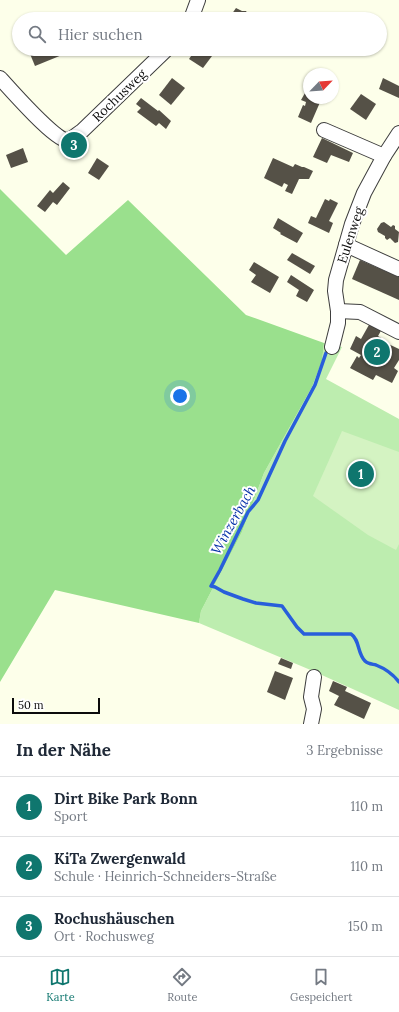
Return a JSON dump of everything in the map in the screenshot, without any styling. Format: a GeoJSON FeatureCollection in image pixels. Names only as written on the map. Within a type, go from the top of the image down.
{"type":"FeatureCollection","features":[{"type":"Feature","properties":{"kind":"street"},"geometry":{"type":"LineString","coordinates":[[194,12],[198,0]]}},
{"type":"Feature","properties":{"kind":"street","name":"Rochusweg"},"geometry":{"type":"LineString","coordinates":[[0,78],[32,113],[62,139],[66,140],[76,136],[82,131],[160,56]]}},
{"type":"Feature","properties":{"kind":"street"},"geometry":{"type":"LineString","coordinates":[[324,130],[384,156]]}},
{"type":"Feature","properties":{"kind":"street","name":"Eulenweg"},"geometry":{"type":"LineString","coordinates":[[332,347],[338,323],[335,291],[336,280],[346,245],[364,193],[384,156],[399,133]]}},
{"type":"Feature","properties":{"kind":"street"},"geometry":{"type":"LineString","coordinates":[[346,245],[399,269]]}},
{"type":"Feature","properties":{"kind":"street"},"geometry":{"type":"LineString","coordinates":[[338,311],[360,312],[399,332]]}},
{"type":"Feature","properties":{"kind":"street"},"geometry":{"type":"LineString","coordinates":[[311,724],[314,709],[311,697],[314,677]]}},
{"type":"Feature","properties":{"kind":"green space"},"geometry":{"type":"Polygon","coordinates":[[[0,189],[66,255],[128,200],[246,315],[324,343],[322,361],[312,387],[264,473],[242,532],[201,611],[199,623],[55,590],[0,682],[0,189]]]}},
{"type":"Feature","properties":{"kind":"green space"},"geometry":{"type":"Polygon","coordinates":[[[324,343],[342,347],[326,379],[399,419],[399,710],[313,671],[199,623],[201,611],[242,532],[264,473],[312,387],[322,361],[324,343]]]}},
{"type":"Feature","properties":{"kind":"green space"},"geometry":{"type":"Polygon","coordinates":[[[342,431],[399,452],[399,544],[396,550],[368,535],[313,496],[342,431]]]}},
{"type":"Feature","properties":{"kind":"building"},"geometry":{"type":"Polygon","coordinates":[[[236,8],[247,12],[233,12],[236,8]]]}},
{"type":"Feature","properties":{"kind":"building"},"geometry":{"type":"Polygon","coordinates":[[[31,56],[60,56],[35,66],[31,56]]]}},
{"type":"Feature","properties":{"kind":"building"},"geometry":{"type":"Polygon","coordinates":[[[191,56],[212,56],[203,68],[189,59],[191,56]]]}},
{"type":"Feature","properties":{"kind":"building"},"geometry":{"type":"Polygon","coordinates":[[[172,78],[185,88],[171,105],[159,95],[172,78]]]}},
{"type":"Feature","properties":{"kind":"building"},"geometry":{"type":"Polygon","coordinates":[[[383,78],[399,86],[399,98],[379,89],[383,78]]]}},
{"type":"Feature","properties":{"kind":"building"},"geometry":{"type":"Polygon","coordinates":[[[361,94],[376,104],[366,120],[350,109],[361,94]]]}},
{"type":"Feature","properties":{"kind":"building"},"geometry":{"type":"Polygon","coordinates":[[[141,98],[158,111],[159,110],[171,121],[166,129],[159,123],[156,126],[137,112],[141,108],[136,104],[141,98]]]}},
{"type":"Feature","properties":{"kind":"building"},"geometry":{"type":"Polygon","coordinates":[[[306,104],[319,104],[311,123],[298,117],[303,105],[305,106],[306,104]]]}},
{"type":"Feature","properties":{"kind":"building"},"geometry":{"type":"Polygon","coordinates":[[[322,138],[353,153],[349,162],[331,155],[327,163],[313,157],[322,138]]]}},
{"type":"Feature","properties":{"kind":"building"},"geometry":{"type":"Polygon","coordinates":[[[23,148],[28,162],[11,168],[6,155],[23,148]]]}},
{"type":"Feature","properties":{"kind":"building"},"geometry":{"type":"Polygon","coordinates":[[[97,158],[109,166],[99,180],[88,173],[97,158]]]}},
{"type":"Feature","properties":{"kind":"building"},"geometry":{"type":"Polygon","coordinates":[[[273,158],[293,167],[295,164],[313,171],[309,179],[299,179],[292,194],[285,191],[288,185],[284,183],[282,187],[264,178],[273,158]]]}},
{"type":"Feature","properties":{"kind":"building"},"geometry":{"type":"Polygon","coordinates":[[[63,182],[70,188],[57,205],[53,202],[45,212],[37,206],[50,190],[53,193],[63,182]]]}},
{"type":"Feature","properties":{"kind":"building"},"geometry":{"type":"Polygon","coordinates":[[[325,199],[329,201],[330,199],[338,203],[329,221],[333,223],[329,233],[308,223],[311,216],[316,218],[325,199]]]}},
{"type":"Feature","properties":{"kind":"building"},"geometry":{"type":"Polygon","coordinates":[[[278,218],[303,233],[297,243],[280,234],[281,233],[273,228],[278,218]]]}},
{"type":"Feature","properties":{"kind":"building"},"geometry":{"type":"Polygon","coordinates":[[[384,222],[391,227],[393,225],[395,226],[395,229],[399,232],[398,242],[395,243],[390,238],[387,240],[385,236],[378,232],[377,229],[381,223],[384,222]]]}},
{"type":"Feature","properties":{"kind":"building"},"geometry":{"type":"Polygon","coordinates":[[[292,253],[315,266],[310,274],[287,260],[292,253]]]}},
{"type":"Feature","properties":{"kind":"building"},"geometry":{"type":"Polygon","coordinates":[[[360,260],[399,277],[399,300],[352,279],[360,260]]]}},
{"type":"Feature","properties":{"kind":"building"},"geometry":{"type":"Polygon","coordinates":[[[254,262],[279,277],[270,293],[251,282],[256,275],[249,270],[254,262]]]}},
{"type":"Feature","properties":{"kind":"building"},"geometry":{"type":"Polygon","coordinates":[[[291,275],[314,290],[307,302],[296,296],[299,290],[287,282],[291,275]]]}},
{"type":"Feature","properties":{"kind":"building"},"geometry":{"type":"Polygon","coordinates":[[[370,323],[382,329],[378,336],[383,339],[382,341],[399,349],[399,360],[394,368],[398,371],[392,383],[376,375],[373,380],[350,368],[357,356],[359,358],[361,355],[350,349],[356,336],[361,339],[370,323]]]}},
{"type":"Feature","properties":{"kind":"building"},"geometry":{"type":"Polygon","coordinates":[[[281,658],[293,663],[291,669],[278,664],[281,658]]]}},
{"type":"Feature","properties":{"kind":"building"},"geometry":{"type":"Polygon","coordinates":[[[275,671],[293,678],[285,700],[267,692],[275,671]]]}},
{"type":"Feature","properties":{"kind":"building"},"geometry":{"type":"Polygon","coordinates":[[[333,681],[347,687],[345,691],[371,703],[364,719],[334,705],[339,696],[329,691],[333,681]]]}},
{"type":"Feature","properties":{"kind":"waterway","name":"Winzerbach"},"geometry":{"type":"LineString","coordinates":[[326,353],[315,385],[285,441],[258,500],[248,512],[211,586],[256,603],[282,606],[304,634],[351,634],[356,640],[362,658],[365,661],[386,670],[399,682]]}},
{"type":"Feature","properties":{"kind":"place","name":"Rochushäuschen"},"geometry":{"type":"Point","coordinates":[74,145]}},
{"type":"Feature","properties":{"kind":"place","name":"KiTa Zwergenwald"},"geometry":{"type":"Point","coordinates":[377,352]}},
{"type":"Feature","properties":{"kind":"place","name":"Dirt Bike Park Bonn"},"geometry":{"type":"Point","coordinates":[361,474]}}]}
